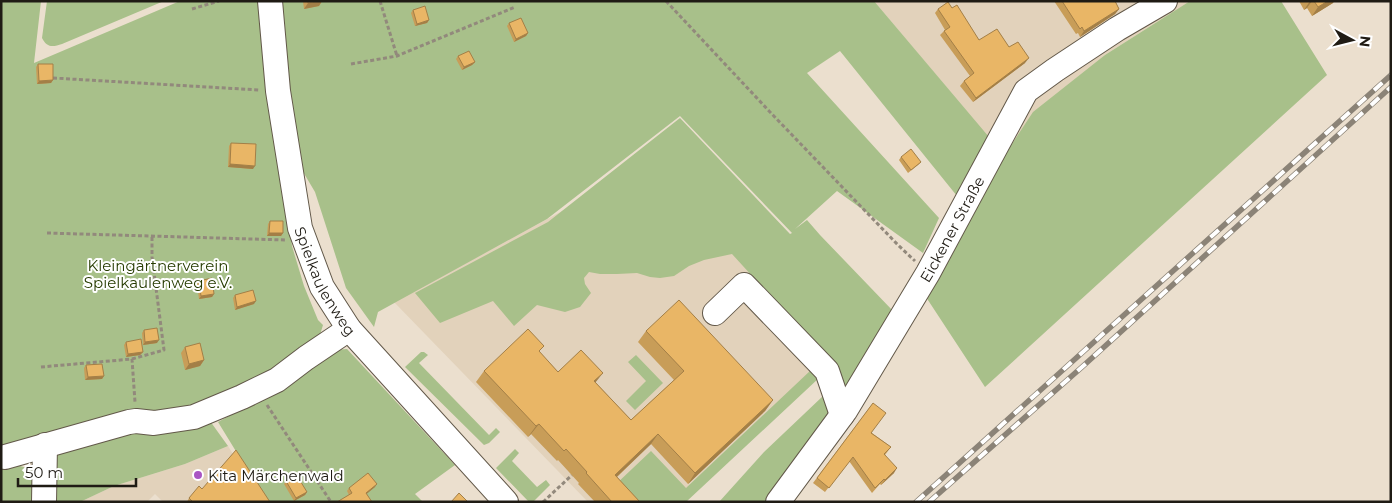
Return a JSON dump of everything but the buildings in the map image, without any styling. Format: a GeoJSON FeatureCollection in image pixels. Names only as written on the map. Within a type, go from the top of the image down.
{"type":"FeatureCollection","features":[{"type":"Feature","properties":{"kind":"street","name":"Spielkaulenweg"},"geometry":{"type":"LineString","coordinates":[[270,1],[278,91],[300,228],[322,287],[348,329],[506,502]]}},
{"type":"Feature","properties":{"kind":"street","name":"Eickener Straße"},"geometry":{"type":"LineString","coordinates":[[778,502],[842,415],[928,273],[1026,91],[1109,34],[1166,1]]}},
{"type":"Feature","properties":{"kind":"street"},"geometry":{"type":"LineString","coordinates":[[715,313],[744,285],[827,371],[842,415]]}},
{"type":"Feature","properties":{"kind":"street"},"geometry":{"type":"LineString","coordinates":[[5,457],[136,421],[154,423],[194,417],[277,380],[348,329]]}},
{"type":"Feature","properties":{"kind":"street"},"geometry":{"type":"LineString","coordinates":[[44,502],[45,445]]}},
{"type":"Feature","properties":{"kind":"path"},"geometry":{"type":"LineString","coordinates":[[192,9],[219,1]]}},
{"type":"Feature","properties":{"kind":"path"},"geometry":{"type":"LineString","coordinates":[[380,1],[397,56]]}},
{"type":"Feature","properties":{"kind":"path"},"geometry":{"type":"LineString","coordinates":[[666,1],[769,111],[928,273]]}},
{"type":"Feature","properties":{"kind":"path"},"geometry":{"type":"LineString","coordinates":[[352,64],[397,56],[515,7]]}},
{"type":"Feature","properties":{"kind":"path"},"geometry":{"type":"LineString","coordinates":[[53,78],[278,91]]}},
{"type":"Feature","properties":{"kind":"path"},"geometry":{"type":"LineString","coordinates":[[47,233],[287,240]]}},
{"type":"Feature","properties":{"kind":"path"},"geometry":{"type":"LineString","coordinates":[[41,367],[132,360],[164,350],[152,257],[152,237]]}},
{"type":"Feature","properties":{"kind":"path"},"geometry":{"type":"LineString","coordinates":[[132,360],[136,421]]}},
{"type":"Feature","properties":{"kind":"path"},"geometry":{"type":"LineString","coordinates":[[257,390],[331,502]]}},
{"type":"Feature","properties":{"kind":"path"},"geometry":{"type":"LineString","coordinates":[[543,502],[572,475]]}},
{"type":"Feature","properties":{"kind":"shaded area"},"geometry":{"type":"Polygon","coordinates":[[[874,1],[1190,1],[1105,55],[1004,156],[874,1]]]}},
{"type":"Feature","properties":{"kind":"shaded area"},"geometry":{"type":"Polygon","coordinates":[[[664,156],[833,359],[685,502],[588,502],[394,302],[664,156]]]}},
{"type":"Feature","properties":{"kind":"shaded area","name":"Kita Märchenwald"},"geometry":{"type":"Polygon","coordinates":[[[228,446],[262,502],[163,502],[155,494],[147,502],[80,502],[114,486],[185,464],[228,446]]]}},
{"type":"Feature","properties":{"kind":"green space","name":"Kleingärtnerverein Spielkaulenweg e.V."},"geometry":{"type":"Polygon","coordinates":[[[1,1],[41,1],[34,63],[180,1],[258,1],[292,246],[304,286],[318,320],[323,325],[319,338],[306,352],[221,397],[14,464],[36,471],[37,502],[1,502],[1,1]]]}},
{"type":"Feature","properties":{"kind":"green space"},"geometry":{"type":"Polygon","coordinates":[[[47,1],[164,1],[62,44],[53,46],[46,44],[42,38],[47,1]]]}},
{"type":"Feature","properties":{"kind":"green space"},"geometry":{"type":"Polygon","coordinates":[[[278,1],[874,1],[989,137],[957,196],[840,51],[807,73],[939,218],[923,253],[837,191],[795,229],[807,220],[894,312],[844,389],[829,360],[732,254],[704,260],[689,266],[674,276],[660,278],[637,273],[600,274],[589,272],[584,278],[585,284],[591,293],[580,307],[565,312],[537,305],[514,326],[493,301],[440,323],[415,293],[548,222],[680,118],[790,234],[792,233],[680,116],[547,219],[378,312],[374,327],[346,288],[315,192],[299,165],[278,1]]]}},
{"type":"Feature","properties":{"kind":"green space"},"geometry":{"type":"Polygon","coordinates":[[[1190,1],[1281,1],[1327,75],[985,387],[924,294],[1004,156],[1033,112],[1105,55],[1190,1]]]}},
{"type":"Feature","properties":{"kind":"green space"},"geometry":{"type":"Polygon","coordinates":[[[347,349],[455,465],[415,494],[423,502],[267,502],[218,422],[297,379],[335,350],[347,349]]]}},
{"type":"Feature","properties":{"kind":"green space"},"geometry":{"type":"Polygon","coordinates":[[[421,352],[428,355],[419,363],[489,435],[496,428],[500,432],[489,443],[484,445],[405,367],[421,352]]]}},
{"type":"Feature","properties":{"kind":"green space"},"geometry":{"type":"Polygon","coordinates":[[[636,355],[663,383],[635,410],[626,401],[646,381],[628,362],[636,355]]]}},
{"type":"Feature","properties":{"kind":"green space"},"geometry":{"type":"Polygon","coordinates":[[[811,370],[819,378],[686,502],[629,502],[614,486],[651,451],[686,488],[811,370]]]}},
{"type":"Feature","properties":{"kind":"green space"},"geometry":{"type":"Polygon","coordinates":[[[823,396],[830,413],[769,502],[719,502],[764,452],[823,396]]]}},
{"type":"Feature","properties":{"kind":"green space"},"geometry":{"type":"Polygon","coordinates":[[[210,421],[228,446],[185,464],[114,486],[80,502],[46,502],[48,453],[130,429],[210,421]]]}},
{"type":"Feature","properties":{"kind":"green space"},"geometry":{"type":"Polygon","coordinates":[[[515,449],[519,453],[512,461],[537,487],[546,480],[550,485],[533,502],[529,502],[496,468],[515,449]]]}},
{"type":"Feature","properties":{"kind":"railway"},"geometry":{"type":"LineString","coordinates":[[916,502],[1391,75]]}},
{"type":"Feature","properties":{"kind":"railway"},"geometry":{"type":"LineString","coordinates":[[929,502],[1082,367],[1391,87]]}},
{"type":"Feature","properties":{"kind":"place","name":"Kita Märchenwald"},"geometry":{"type":"Point","coordinates":[198,475]}}]}
